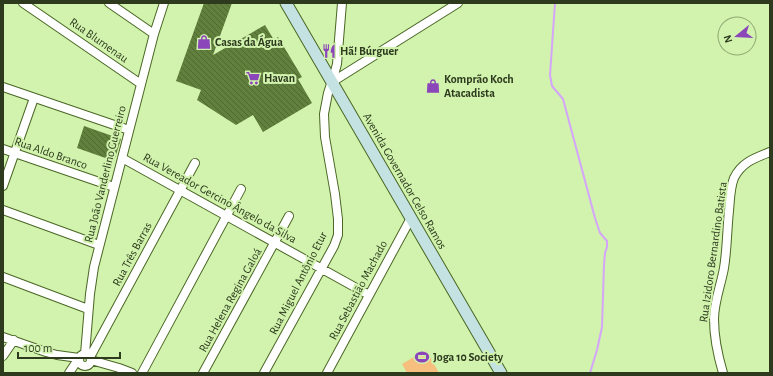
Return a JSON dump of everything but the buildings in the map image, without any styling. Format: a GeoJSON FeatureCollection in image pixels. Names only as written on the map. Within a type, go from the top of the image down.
{"type":"FeatureCollection","features":[{"type":"Feature","properties":{"kind":"main road","name":"Avenida Governador Celso Ramos"},"geometry":{"type":"LineString","coordinates":[[286,3],[501,373]]}},
{"type":"Feature","properties":{"kind":"street","name":"Rua Blumenau"},"geometry":{"type":"LineString","coordinates":[[23,3],[141,84]]}},
{"type":"Feature","properties":{"kind":"street"},"geometry":{"type":"LineString","coordinates":[[109,3],[154,34]]}},
{"type":"Feature","properties":{"kind":"street","name":"Rua João Vanderlino Guerreiro"},"geometry":{"type":"LineString","coordinates":[[86,357],[88,309],[91,283],[99,245],[154,34],[164,3]]}},
{"type":"Feature","properties":{"kind":"street","name":"Rua Miguel Antônio Etur"},"geometry":{"type":"LineString","coordinates":[[264,373],[336,241],[338,228],[335,194],[324,126],[326,102],[337,64],[342,3]]}},
{"type":"Feature","properties":{"kind":"street"},"geometry":{"type":"LineString","coordinates":[[332,82],[458,3]]}},
{"type":"Feature","properties":{"kind":"street"},"geometry":{"type":"LineString","coordinates":[[3,87],[129,130]]}},
{"type":"Feature","properties":{"kind":"street"},"geometry":{"type":"LineString","coordinates":[[3,186],[34,98]]}},
{"type":"Feature","properties":{"kind":"street","name":"Rua Aldo Branco"},"geometry":{"type":"LineString","coordinates":[[3,149],[114,188]]}},
{"type":"Feature","properties":{"kind":"street","name":"Rua Izidoro Bernardino Batista"},"geometry":{"type":"LineString","coordinates":[[723,373],[718,357],[714,318],[715,305],[724,268],[729,204],[732,186],[734,178],[748,162],[770,152]]}},
{"type":"Feature","properties":{"kind":"street","name":"Rua Vereador Gercino Ângelo da Silva"},"geometry":{"type":"LineString","coordinates":[[122,158],[369,295]]}},
{"type":"Feature","properties":{"kind":"street","name":"Rua Três Barras"},"geometry":{"type":"LineString","coordinates":[[69,373],[86,357],[195,163]]}},
{"type":"Feature","properties":{"kind":"street"},"geometry":{"type":"LineString","coordinates":[[142,373],[241,189]]}},
{"type":"Feature","properties":{"kind":"street"},"geometry":{"type":"LineString","coordinates":[[3,210],[99,245]]}},
{"type":"Feature","properties":{"kind":"street","name":"Rua Helena Regina Galoá"},"geometry":{"type":"LineString","coordinates":[[203,373],[289,216]]}},
{"type":"Feature","properties":{"kind":"street","name":"Rua Sebastião Machado"},"geometry":{"type":"LineString","coordinates":[[327,373],[411,218]]}},
{"type":"Feature","properties":{"kind":"street"},"geometry":{"type":"LineString","coordinates":[[3,277],[88,309]]}},
{"type":"Feature","properties":{"kind":"street"},"geometry":{"type":"LineString","coordinates":[[3,336],[46,352],[57,355],[86,357],[132,373]]}},
{"type":"Feature","properties":{"kind":"street"},"geometry":{"type":"LineString","coordinates":[[3,356],[14,340]]}},
{"type":"Feature","properties":{"kind":"street"},"geometry":{"type":"LineString","coordinates":[[83,369],[89,364],[86,357]]}},
{"type":"Feature","properties":{"kind":"shaded area","name":"Joga 10 Society"},"geometry":{"type":"Polygon","coordinates":[[[426,350],[439,373],[407,373],[402,364],[426,350]]]}},
{"type":"Feature","properties":{"kind":"waterway"},"geometry":{"type":"LineString","coordinates":[[555,3],[550,75],[552,86],[563,99],[595,218],[600,233],[607,241],[604,265],[602,327],[590,373]]}},
{"type":"Feature","properties":{"kind":"place","name":"Casas da Água"},"geometry":{"type":"Point","coordinates":[204,42]}},
{"type":"Feature","properties":{"kind":"place","name":"Hã! Búrguer"},"geometry":{"type":"Point","coordinates":[329,51]}},
{"type":"Feature","properties":{"kind":"place","name":"Havan"},"geometry":{"type":"Point","coordinates":[253,78]}},
{"type":"Feature","properties":{"kind":"place","name":"Komprão Koch Atacadista"},"geometry":{"type":"Point","coordinates":[433,86]}},
{"type":"Feature","properties":{"kind":"place","name":"Joga 10 Society"},"geometry":{"type":"Point","coordinates":[422,357]}}]}
